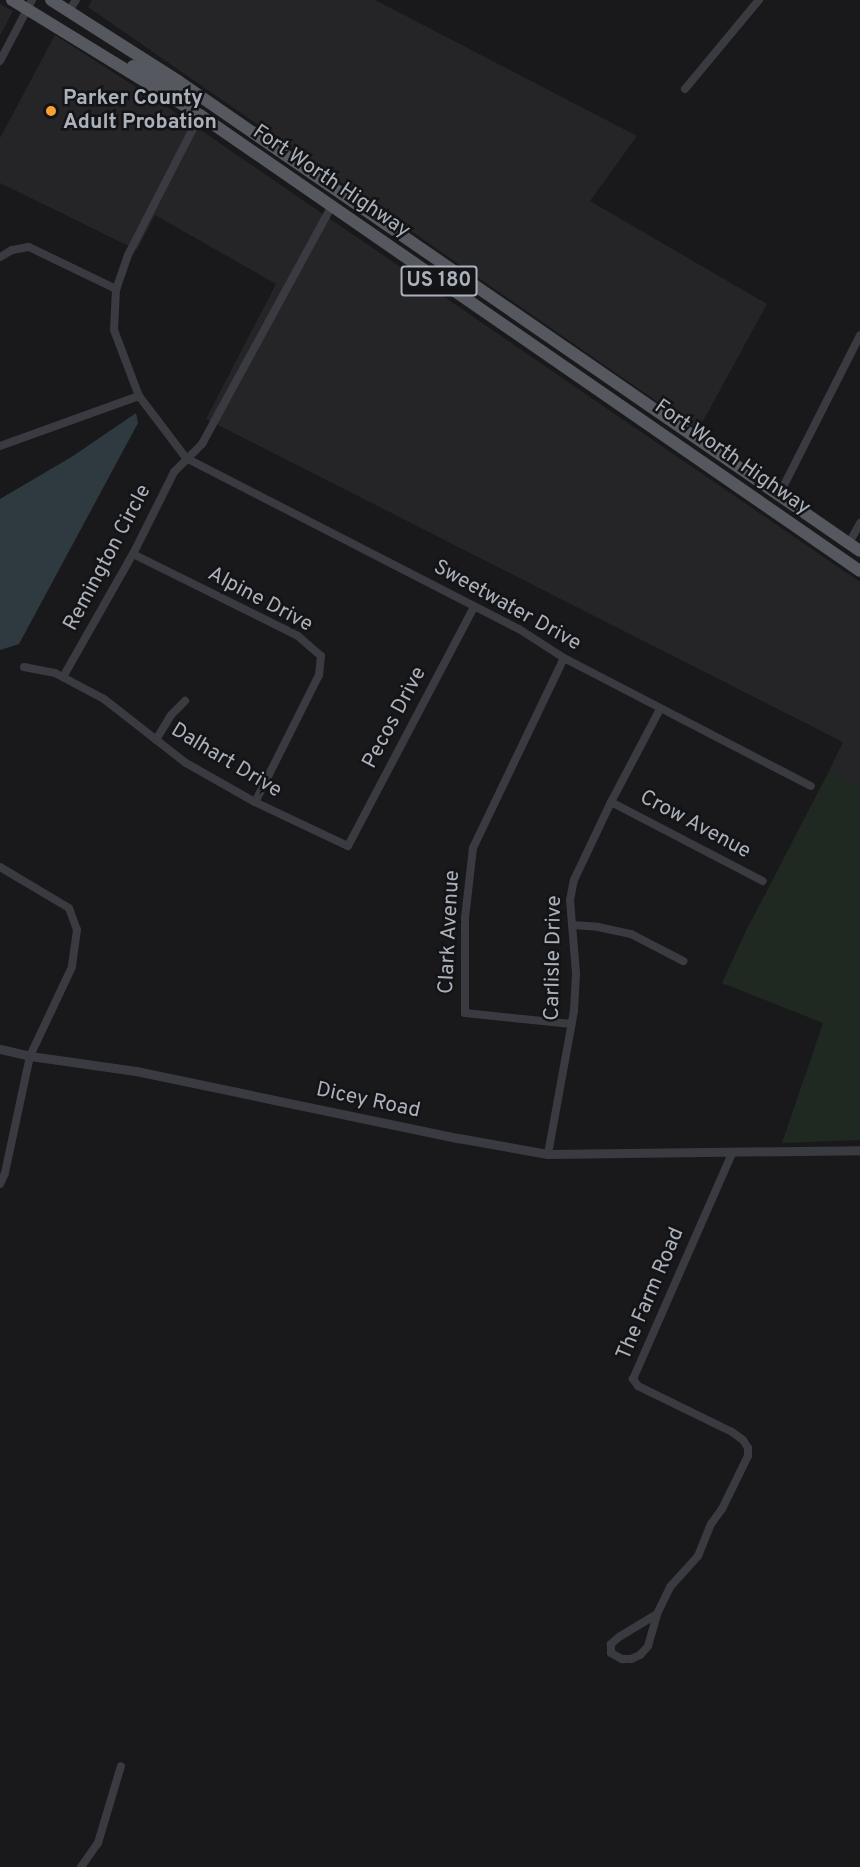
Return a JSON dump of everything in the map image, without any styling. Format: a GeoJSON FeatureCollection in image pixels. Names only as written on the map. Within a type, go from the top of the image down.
{"type":"FeatureCollection","features":[{"type":"Feature","properties":{"kind":"main road","name":"Fort Worth Highway"},"geometry":{"type":"LineString","coordinates":[[12,0],[30,4],[115,62],[200,115],[860,571]]}},
{"type":"Feature","properties":{"kind":"main road","name":"Fort Worth Highway"},"geometry":{"type":"LineString","coordinates":[[51,0],[197,94],[860,550]]}},
{"type":"Feature","properties":{"kind":"main road"},"geometry":{"type":"LineString","coordinates":[[115,62],[124,62],[152,75],[182,95],[197,94]]}},
{"type":"Feature","properties":{"kind":"main road"},"geometry":{"type":"LineString","coordinates":[[200,115],[212,113],[264,147],[273,147]]}},
{"type":"Feature","properties":{"kind":"main road"},"geometry":{"type":"LineString","coordinates":[[387,244],[395,231]]}},
{"type":"Feature","properties":{"kind":"main road"},"geometry":{"type":"LineString","coordinates":[[466,300],[475,286]]}},
{"type":"Feature","properties":{"kind":"main road"},"geometry":{"type":"LineString","coordinates":[[599,391],[608,377]]}},
{"type":"Feature","properties":{"kind":"main road"},"geometry":{"type":"LineString","coordinates":[[807,534],[816,520]]}},
{"type":"Feature","properties":{"kind":"street"},"geometry":{"type":"LineString","coordinates":[[69,11],[76,0]]}},
{"type":"Feature","properties":{"kind":"street"},"geometry":{"type":"LineString","coordinates":[[685,89],[759,0]]}},
{"type":"Feature","properties":{"kind":"street"},"geometry":{"type":"LineString","coordinates":[[0,60],[30,4]]}},
{"type":"Feature","properties":{"kind":"street","name":"Sweetwater Drive"},"geometry":{"type":"LineString","coordinates":[[200,115],[128,255],[116,289],[114,330],[139,396],[186,458],[519,628],[564,658],[812,786]]}},
{"type":"Feature","properties":{"kind":"street"},"geometry":{"type":"LineString","coordinates":[[186,458],[202,444],[331,207]]}},
{"type":"Feature","properties":{"kind":"street"},"geometry":{"type":"LineString","coordinates":[[0,257],[12,250],[28,247],[116,289]]}},
{"type":"Feature","properties":{"kind":"street"},"geometry":{"type":"LineString","coordinates":[[779,495],[860,334]]}},
{"type":"Feature","properties":{"kind":"street"},"geometry":{"type":"LineString","coordinates":[[0,446],[139,396]]}},
{"type":"Feature","properties":{"kind":"street","name":"Remington Circle"},"geometry":{"type":"LineString","coordinates":[[63,677],[133,554],[174,472],[186,458]]}},
{"type":"Feature","properties":{"kind":"street"},"geometry":{"type":"LineString","coordinates":[[849,543],[860,523]]}},
{"type":"Feature","properties":{"kind":"street","name":"Alpine Drive"},"geometry":{"type":"LineString","coordinates":[[133,554],[298,636],[321,656],[319,675],[255,802]]}},
{"type":"Feature","properties":{"kind":"street","name":"Pecos Drive"},"geometry":{"type":"LineString","coordinates":[[348,846],[474,607]]}},
{"type":"Feature","properties":{"kind":"street","name":"Clark Avenue"},"geometry":{"type":"LineString","coordinates":[[564,658],[473,848],[465,918],[465,1013],[572,1024]]}},
{"type":"Feature","properties":{"kind":"street","name":"Dalhart Drive"},"geometry":{"type":"LineString","coordinates":[[24,667],[63,677],[104,699],[186,763],[255,802],[348,846]]}},
{"type":"Feature","properties":{"kind":"street"},"geometry":{"type":"LineString","coordinates":[[156,740],[171,716],[185,701]]}},
{"type":"Feature","properties":{"kind":"street","name":"Carlisle Drive"},"geometry":{"type":"LineString","coordinates":[[548,1154],[572,1024],[576,973],[570,900],[574,880],[611,801],[660,709]]}},
{"type":"Feature","properties":{"kind":"street","name":"Crow Avenue"},"geometry":{"type":"LineString","coordinates":[[611,801],[763,881]]}},
{"type":"Feature","properties":{"kind":"street"},"geometry":{"type":"LineString","coordinates":[[0,867],[69,908],[77,930],[72,967],[30,1056],[5,1173],[0,1184]]}},
{"type":"Feature","properties":{"kind":"street"},"geometry":{"type":"LineString","coordinates":[[572,925],[598,927],[631,934],[683,961]]}},
{"type":"Feature","properties":{"kind":"street","name":"Dicey Road"},"geometry":{"type":"LineString","coordinates":[[0,1049],[30,1056],[136,1071],[458,1138],[548,1154],[860,1150]]}},
{"type":"Feature","properties":{"kind":"street","name":"The Farm Road"},"geometry":{"type":"LineString","coordinates":[[657,1614],[619,1637],[611,1644],[610,1653],[622,1659],[640,1655],[648,1646],[657,1614],[673,1582],[698,1556],[711,1524],[722,1509],[748,1456],[748,1448],[743,1440],[732,1432],[638,1386],[633,1379],[732,1153]]}},
{"type":"Feature","properties":{"kind":"street"},"geometry":{"type":"LineString","coordinates":[[81,1867],[98,1843],[121,1766]]}},
{"type":"Feature","properties":{"kind":"shaded area"},"geometry":{"type":"Polygon","coordinates":[[[92,0],[375,0],[637,136],[590,201],[767,304],[698,430],[88,7],[92,0]]]}},
{"type":"Feature","properties":{"kind":"shaded area"},"geometry":{"type":"Polygon","coordinates":[[[0,4],[13,11],[0,36],[0,4]]]}},
{"type":"Feature","properties":{"kind":"shaded area"},"geometry":{"type":"Polygon","coordinates":[[[55,35],[167,107],[860,582],[860,787],[829,771],[843,742],[206,419],[276,284],[155,215],[137,250],[0,183],[0,138],[55,35]]]}},
{"type":"Feature","properties":{"kind":"shaded area"},"geometry":{"type":"Polygon","coordinates":[[[136,413],[138,423],[19,644],[0,650],[0,499],[73,456],[136,413]]]}},
{"type":"Feature","properties":{"kind":"shaded area"},"geometry":{"type":"Polygon","coordinates":[[[829,771],[860,787],[860,1140],[782,1143],[823,1023],[722,983],[746,931],[829,771]]]}},
{"type":"Feature","properties":{"kind":"place","name":"Parker County Adult Probation"},"geometry":{"type":"Point","coordinates":[51,111]}}]}
